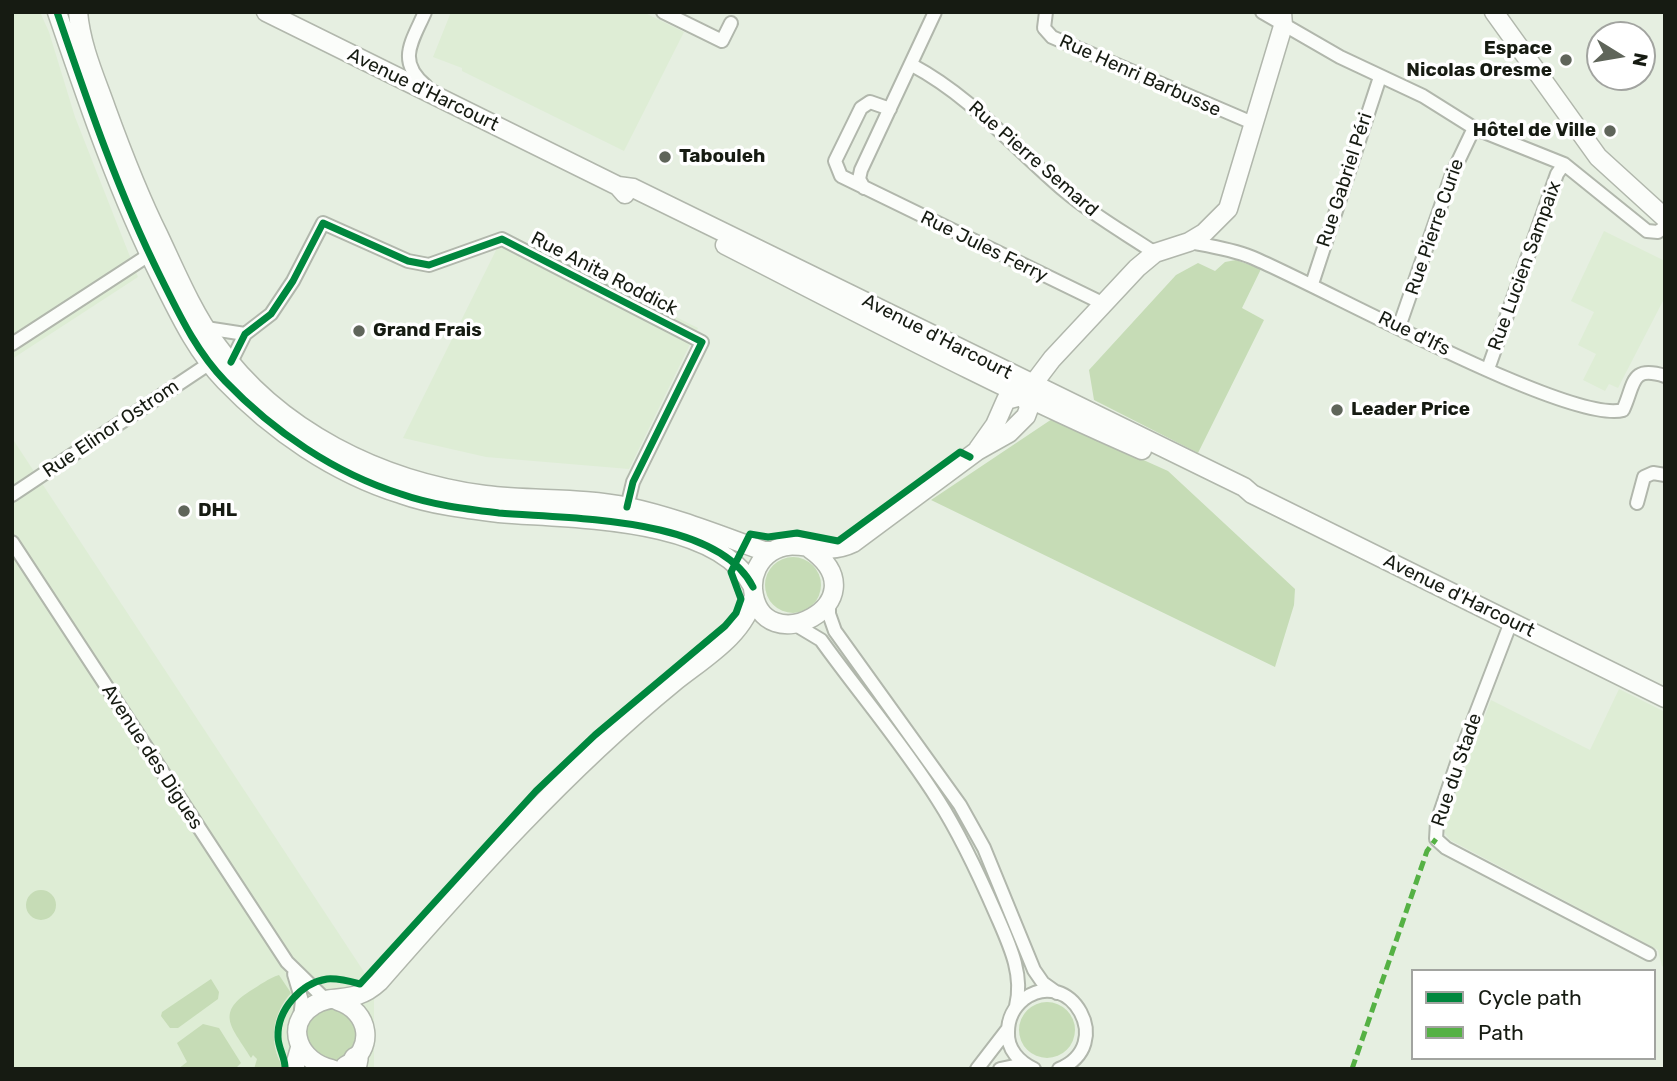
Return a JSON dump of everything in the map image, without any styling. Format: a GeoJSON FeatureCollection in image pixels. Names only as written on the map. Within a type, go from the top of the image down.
{"type":"FeatureCollection","features":[{"type":"Feature","properties":{"kind":"main road"},"geometry":{"type":"LineString","coordinates":[[57,12],[107,157],[181,321],[209,363],[260,413],[300,445],[367,482],[402,495],[458,507],[523,515],[592,517],[666,534],[707,547],[737,563],[766,614],[789,624]]}},
{"type":"Feature","properties":{"kind":"main road"},"geometry":{"type":"LineString","coordinates":[[78,12],[85,51],[135,186],[186,291],[206,328],[231,362],[279,408],[309,431],[362,462],[407,480],[486,495],[572,499],[627,507],[674,519],[764,551],[793,545],[834,551],[853,543],[977,451],[995,425],[1006,400],[1028,390],[1104,304],[1155,253],[1189,242],[1208,231],[1228,209],[1255,124],[1283,19]]}},
{"type":"Feature","properties":{"kind":"main road","name":"Avenue d'Harcourt"},"geometry":{"type":"LineString","coordinates":[[267,12],[618,186],[628,196],[915,342],[1028,390]]}},
{"type":"Feature","properties":{"kind":"main road"},"geometry":{"type":"LineString","coordinates":[[1499,19],[1598,157],[1665,218]]}},
{"type":"Feature","properties":{"kind":"main road","name":"Avenue d'Harcourt"},"geometry":{"type":"LineString","coordinates":[[618,186],[634,188],[1028,390],[1048,410],[1241,494],[1252,494],[1665,698]]}},
{"type":"Feature","properties":{"kind":"main road"},"geometry":{"type":"LineString","coordinates":[[731,636],[764,622],[789,624],[817,617],[829,601],[832,576],[853,543]]}},
{"type":"Feature","properties":{"kind":"main road"},"geometry":{"type":"LineString","coordinates":[[810,549],[821,557],[832,576]]}},
{"type":"Feature","properties":{"kind":"main road"},"geometry":{"type":"LineString","coordinates":[[294,1069],[300,1048],[299,1026],[309,1009],[368,992],[557,787],[651,701],[731,636],[747,617],[758,566],[772,551]]}},
{"type":"Feature","properties":{"kind":"main road"},"geometry":{"type":"LineString","coordinates":[[300,1048],[315,1064],[332,1069],[355,1064],[366,1040],[365,1027],[379,982]]}},
{"type":"Feature","properties":{"kind":"main road"},"geometry":{"type":"LineString","coordinates":[[333,1001],[356,1010],[365,1027]]}},
{"type":"Feature","properties":{"kind":"street"},"geometry":{"type":"LineString","coordinates":[[425,12],[410,49],[409,68],[442,99]]}},
{"type":"Feature","properties":{"kind":"street"},"geometry":{"type":"LineString","coordinates":[[663,12],[722,41],[731,23]]}},
{"type":"Feature","properties":{"kind":"street"},"geometry":{"type":"LineString","coordinates":[[864,188],[859,178],[860,170],[935,12]]}},
{"type":"Feature","properties":{"kind":"street","name":"Rue Henri Barbusse"},"geometry":{"type":"LineString","coordinates":[[1046,12],[1044,28],[1052,37],[1255,124]]}},
{"type":"Feature","properties":{"kind":"street"},"geometry":{"type":"LineString","coordinates":[[1262,12],[1283,19],[1380,77],[1423,96],[1474,128],[1564,164],[1647,231],[1658,232],[1665,226]]}},
{"type":"Feature","properties":{"kind":"street","name":"Rue Pierre Semard"},"geometry":{"type":"LineString","coordinates":[[912,65],[979,110],[1091,212],[1155,253]]}},
{"type":"Feature","properties":{"kind":"street","name":"Rue Gabriel Péri"},"geometry":{"type":"LineString","coordinates":[[1312,284],[1380,77]]}},
{"type":"Feature","properties":{"kind":"street","name":"Rue Jules Ferry"},"geometry":{"type":"LineString","coordinates":[[890,109],[877,103],[865,104],[835,161],[841,176],[1104,304]]}},
{"type":"Feature","properties":{"kind":"street","name":"Rue Pierre Curie"},"geometry":{"type":"LineString","coordinates":[[1399,327],[1452,174],[1474,128]]}},
{"type":"Feature","properties":{"kind":"street","name":"Rue Lucien Sampaix"},"geometry":{"type":"LineString","coordinates":[[1488,369],[1557,174],[1564,164]]}},
{"type":"Feature","properties":{"kind":"street","name":"Rue Anita Roddick"},"geometry":{"type":"LineString","coordinates":[[231,362],[245,334],[271,314],[293,281],[323,223],[408,261],[429,265],[502,239],[702,342],[633,482],[627,507]]}},
{"type":"Feature","properties":{"kind":"street","name":"Rue d'Ifs"},"geometry":{"type":"LineString","coordinates":[[1189,242],[1248,256],[1521,385],[1612,413],[1623,410],[1636,377],[1641,372],[1650,371],[1665,376]]}},
{"type":"Feature","properties":{"kind":"street"},"geometry":{"type":"LineString","coordinates":[[12,344],[158,249],[174,281],[186,291]]}},
{"type":"Feature","properties":{"kind":"street"},"geometry":{"type":"LineString","coordinates":[[206,328],[245,334]]}},
{"type":"Feature","properties":{"kind":"street","name":"Rue Elinor Ostrom"},"geometry":{"type":"LineString","coordinates":[[12,495],[209,363]]}},
{"type":"Feature","properties":{"kind":"street"},"geometry":{"type":"LineString","coordinates":[[1637,503],[1644,477],[1653,473],[1665,475]]}},
{"type":"Feature","properties":{"kind":"street","name":"Avenue des Digues"},"geometry":{"type":"LineString","coordinates":[[12,542],[293,971]]}},
{"type":"Feature","properties":{"kind":"street"},"geometry":{"type":"LineString","coordinates":[[829,601],[829,614],[835,631],[960,805],[984,848],[1034,970],[1043,983],[1074,1003],[1086,1024],[1083,1046],[1065,1067]]}},
{"type":"Feature","properties":{"kind":"street","name":"Rue du Stade"},"geometry":{"type":"LineString","coordinates":[[1511,622],[1458,760],[1437,822],[1436,839],[1446,848],[1648,954]]}},
{"type":"Feature","properties":{"kind":"street"},"geometry":{"type":"LineString","coordinates":[[789,624],[821,640],[937,799],[981,879],[1015,963],[1020,986],[1007,1030],[978,1069]]}},
{"type":"Feature","properties":{"kind":"street"},"geometry":{"type":"LineString","coordinates":[[293,971],[333,1001]]}},
{"type":"Feature","properties":{"kind":"street"},"geometry":{"type":"LineString","coordinates":[[293,971],[302,1001],[299,1026]]}},
{"type":"Feature","properties":{"kind":"street"},"geometry":{"type":"LineString","coordinates":[[1016,1006],[1038,993],[1057,993]]}},
{"type":"Feature","properties":{"kind":"street"},"geometry":{"type":"LineString","coordinates":[[1007,1030],[1010,1045],[1031,1067]]}},
{"type":"Feature","properties":{"kind":"street"},"geometry":{"type":"LineString","coordinates":[[1000,1069],[1031,1067]]}},
{"type":"Feature","properties":{"kind":"shaded area"},"geometry":{"type":"Polygon","coordinates":[[[12,12],[40,12],[49,32],[75,117],[138,277],[12,359],[12,12]]]}},
{"type":"Feature","properties":{"kind":"shaded area"},"geometry":{"type":"Polygon","coordinates":[[[451,12],[643,12],[684,32],[624,151],[462,71],[462,68],[433,57],[451,12]]]}},
{"type":"Feature","properties":{"kind":"shaded area"},"geometry":{"type":"Polygon","coordinates":[[[1604,231],[1665,261],[1665,297],[1618,388],[1609,384],[1605,391],[1583,380],[1596,354],[1578,345],[1594,312],[1571,301],[1604,231]]]}},
{"type":"Feature","properties":{"kind":"shaded area"},"geometry":{"type":"Polygon","coordinates":[[[505,232],[698,328],[629,469],[486,457],[403,438],[505,232]]]}},
{"type":"Feature","properties":{"kind":"shaded area"},"geometry":{"type":"Polygon","coordinates":[[[1236,260],[1261,269],[1242,308],[1264,320],[1198,453],[1094,400],[1089,370],[1176,275],[1198,263],[1215,271],[1225,262],[1236,260]]]}},
{"type":"Feature","properties":{"kind":"shaded area"},"geometry":{"type":"Polygon","coordinates":[[[1052,419],[1168,471],[1295,589],[1294,605],[1275,667],[931,500],[1052,419]]]}},
{"type":"Feature","properties":{"kind":"shaded area"},"geometry":{"type":"Polygon","coordinates":[[[12,438],[374,987],[374,1069],[12,1069],[12,438]]]}},
{"type":"Feature","properties":{"kind":"shaded area"},"geometry":{"type":"Polygon","coordinates":[[[787,557],[799,557],[809,561],[817,569],[821,585],[817,601],[809,609],[799,613],[787,613],[777,609],[769,601],[765,591],[765,579],[769,569],[777,561],[787,557]]]}},
{"type":"Feature","properties":{"kind":"shaded area"},"geometry":{"type":"Polygon","coordinates":[[[1619,689],[1665,712],[1665,968],[1658,950],[1450,840],[1444,832],[1444,824],[1491,700],[1590,750],[1619,689]]]}},
{"type":"Feature","properties":{"kind":"shaded area"},"geometry":{"type":"Polygon","coordinates":[[[41,890],[52,894],[56,905],[52,916],[41,920],[30,916],[26,905],[30,894],[41,890]]]}},
{"type":"Feature","properties":{"kind":"shaded area"},"geometry":{"type":"Polygon","coordinates":[[[279,975],[291,993],[280,1010],[274,1029],[275,1048],[283,1067],[254,1069],[257,1059],[253,1055],[251,1058],[233,1030],[230,1014],[239,999],[279,975]]]}},
{"type":"Feature","properties":{"kind":"shaded area"},"geometry":{"type":"Polygon","coordinates":[[[211,979],[219,992],[218,999],[178,1028],[170,1028],[161,1016],[162,1012],[211,979]]]}},
{"type":"Feature","properties":{"kind":"shaded area"},"geometry":{"type":"Polygon","coordinates":[[[1042,1002],[1052,1002],[1067,1010],[1073,1019],[1073,1041],[1067,1050],[1052,1058],[1042,1058],[1024,1046],[1019,1035],[1019,1025],[1031,1007],[1042,1002]]]}},
{"type":"Feature","properties":{"kind":"shaded area"},"geometry":{"type":"Polygon","coordinates":[[[332,1007],[351,1015],[359,1034],[351,1053],[332,1061],[313,1053],[305,1034],[313,1015],[332,1007]]]}},
{"type":"Feature","properties":{"kind":"shaded area"},"geometry":{"type":"Polygon","coordinates":[[[203,1024],[219,1028],[241,1063],[235,1069],[178,1069],[187,1062],[177,1043],[203,1024]]]}},
{"type":"Feature","properties":{"kind":"marked path"},"geometry":{"type":"LineString","coordinates":[[1352,1069],[1427,851],[1436,839]]}},
{"type":"Feature","properties":{"kind":"cycle path"},"geometry":{"type":"LineString","coordinates":[[57,12],[117,180],[145,246],[175,305],[197,345],[215,369],[263,417],[306,448],[352,475],[401,494],[462,508],[600,520],[675,534],[708,546],[735,564],[753,587]]}},
{"type":"Feature","properties":{"kind":"cycle path"},"geometry":{"type":"LineString","coordinates":[[231,362],[245,334],[271,314],[293,281],[323,223],[408,261],[429,265],[502,239],[702,342],[633,482],[627,507]]}},
{"type":"Feature","properties":{"kind":"cycle path"},"geometry":{"type":"LineString","coordinates":[[285,1069],[278,1041],[279,1027],[292,999],[308,986],[327,979],[360,984],[536,791],[595,735],[725,626],[736,613],[741,599],[731,572],[750,534],[768,537],[797,533],[838,541],[960,452],[970,457]]}},
{"type":"Feature","properties":{"kind":"place","name":"Espace Nicolas Oresme"},"geometry":{"type":"Point","coordinates":[1566,60]}},
{"type":"Feature","properties":{"kind":"place","name":"Hôtel de Ville"},"geometry":{"type":"Point","coordinates":[1610,131]}},
{"type":"Feature","properties":{"kind":"place","name":"Tabouleh"},"geometry":{"type":"Point","coordinates":[665,157]}},
{"type":"Feature","properties":{"kind":"place","name":"Grand Frais"},"geometry":{"type":"Point","coordinates":[359,331]}},
{"type":"Feature","properties":{"kind":"place","name":"Leader Price"},"geometry":{"type":"Point","coordinates":[1337,410]}},
{"type":"Feature","properties":{"kind":"place","name":"DHL"},"geometry":{"type":"Point","coordinates":[184,511]}}]}
